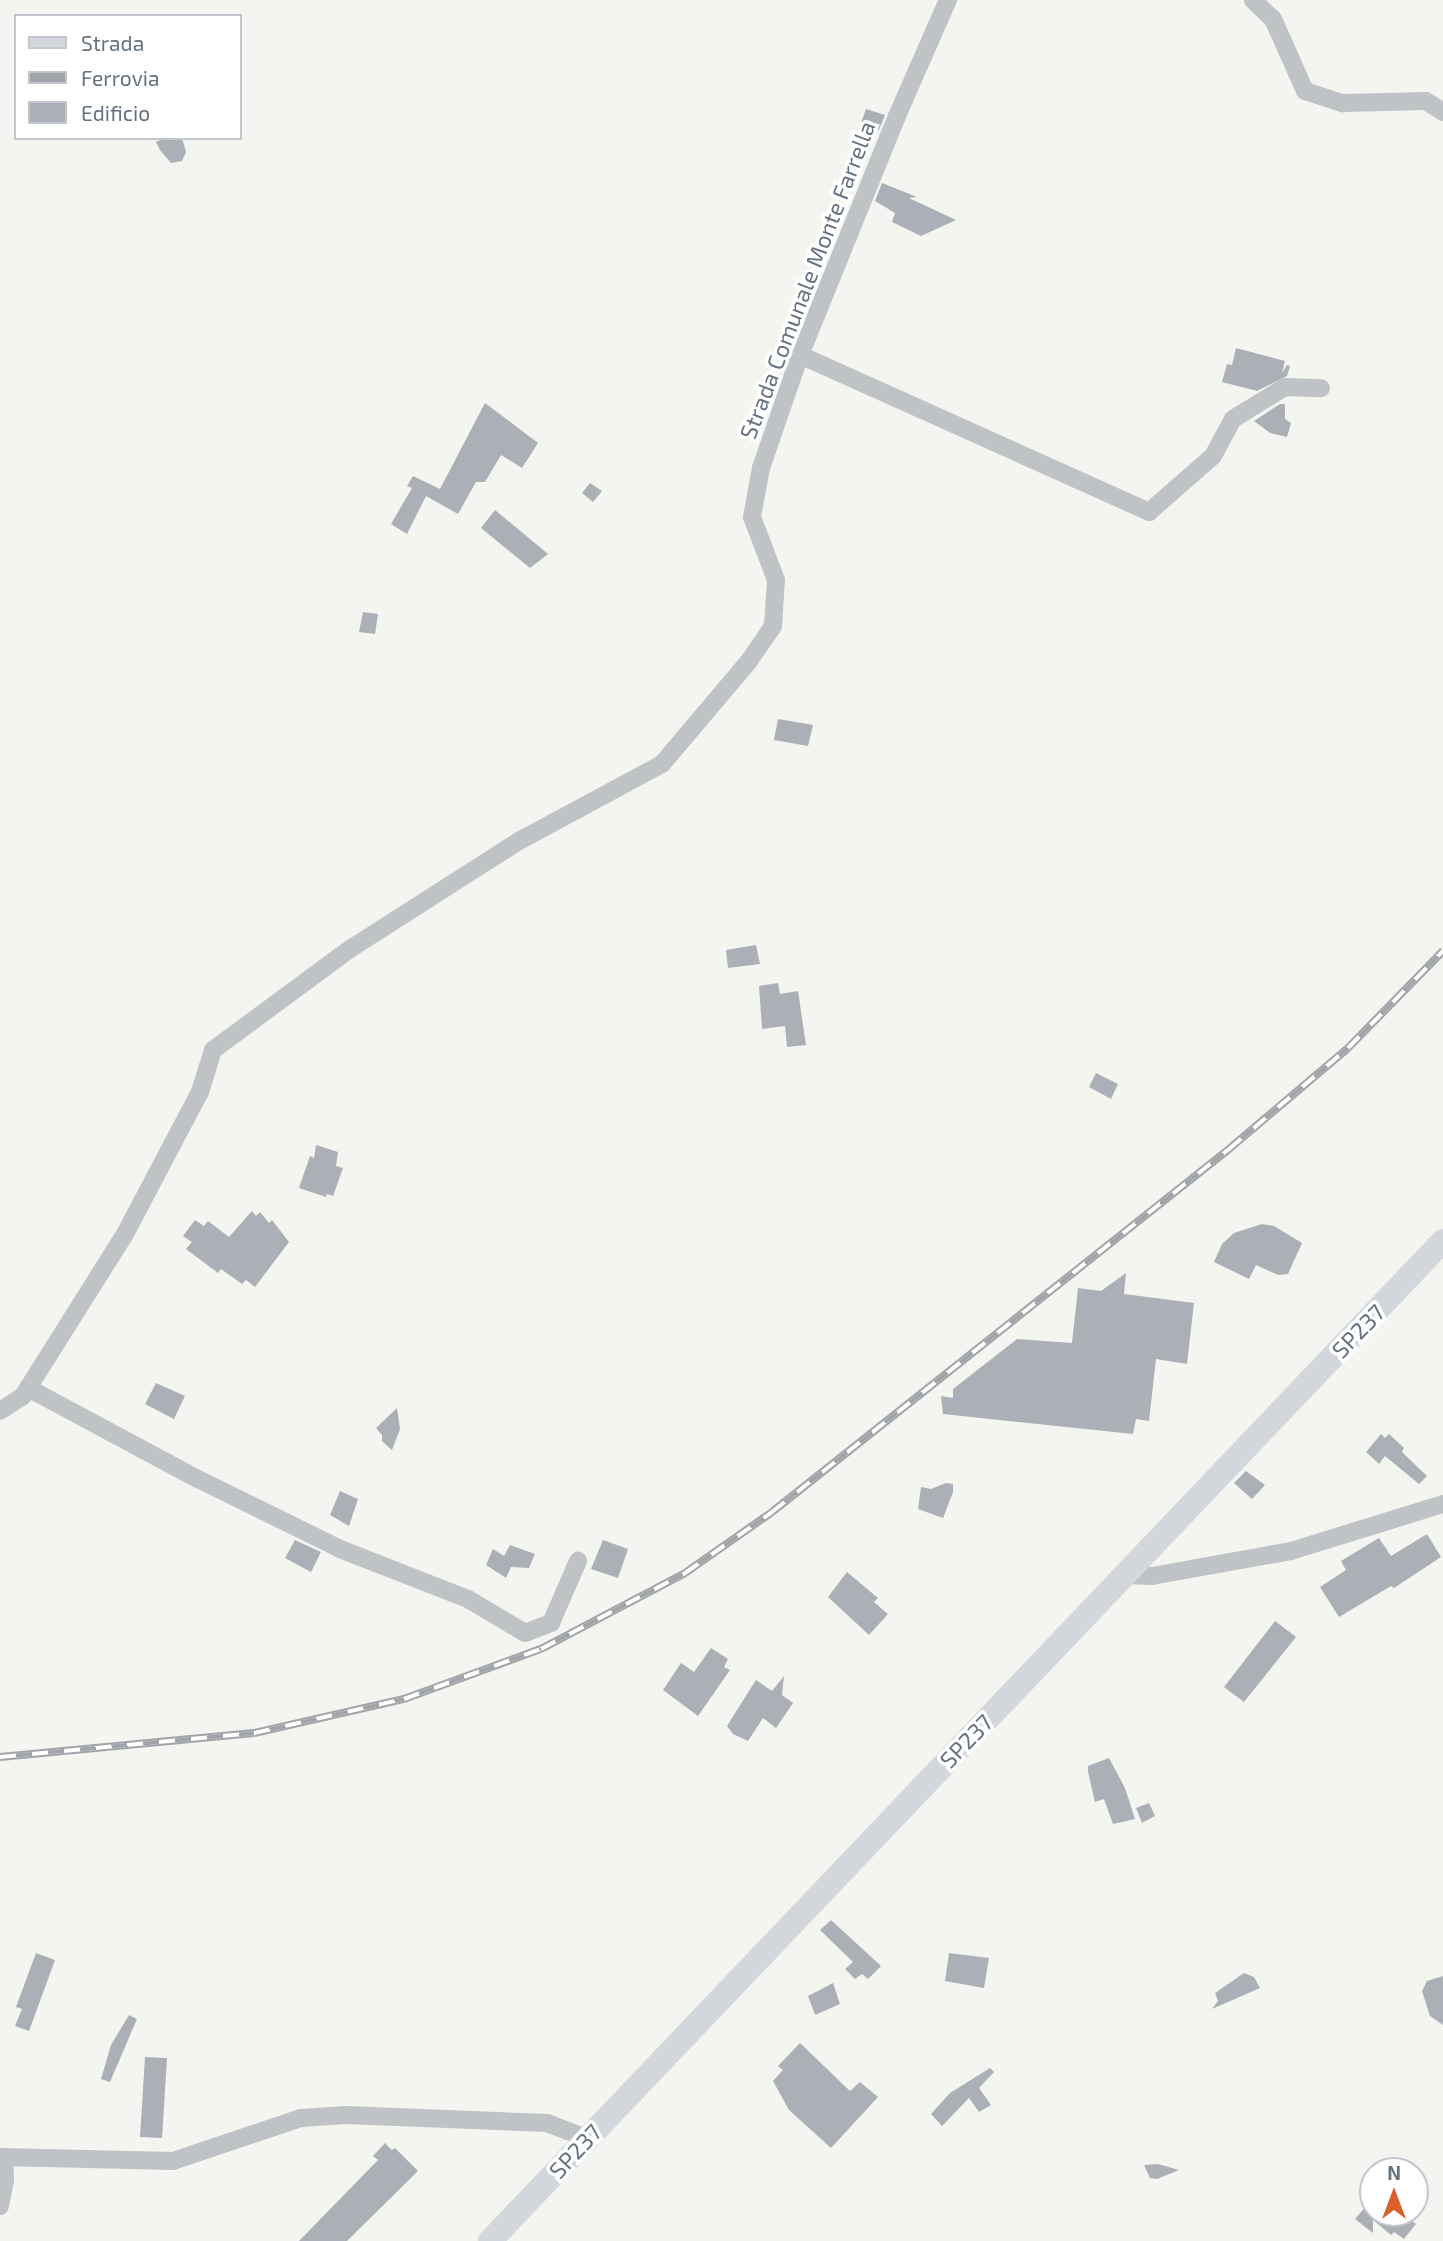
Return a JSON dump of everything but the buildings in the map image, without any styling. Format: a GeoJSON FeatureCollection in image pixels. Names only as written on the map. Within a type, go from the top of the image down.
{"type":"FeatureCollection","features":[{"type":"Feature","properties":{"kind":"main road","name":"SP237"},"geometry":{"type":"LineString","coordinates":[[490,2241],[1443,1241]]}},
{"type":"Feature","properties":{"kind":"street","name":"Strada Comunale Monte Farrella"},"geometry":{"type":"LineString","coordinates":[[0,1411],[23,1396],[125,1234],[200,1092],[213,1050],[350,949],[519,841],[663,764],[749,661],[773,626],[776,580],[752,517],[761,468],[800,355],[897,116],[948,0]]}},
{"type":"Feature","properties":{"kind":"street"},"geometry":{"type":"LineString","coordinates":[[1253,0],[1273,19],[1305,91],[1343,103],[1426,101],[1443,111]]}},
{"type":"Feature","properties":{"kind":"street"},"geometry":{"type":"LineString","coordinates":[[800,355],[1149,512],[1213,456],[1233,419],[1285,387],[1321,388]]}},
{"type":"Feature","properties":{"kind":"street"},"geometry":{"type":"LineString","coordinates":[[28,1388],[316,1537],[468,1599],[525,1633],[551,1623],[578,1561]]}},
{"type":"Feature","properties":{"kind":"street"},"geometry":{"type":"LineString","coordinates":[[1124,1575],[1152,1576],[1292,1551],[1443,1504]]}},
{"type":"Feature","properties":{"kind":"street"},"geometry":{"type":"LineString","coordinates":[[0,2206],[5,2180],[2,2157],[173,2161],[301,2118],[346,2115],[547,2123],[586,2138]]}},
{"type":"Feature","properties":{"kind":"railway"},"geometry":{"type":"LineString","coordinates":[[0,1757],[254,1733],[404,1699],[541,1649],[685,1573],[772,1512],[1229,1149],[1348,1048],[1443,951]]}}]}
